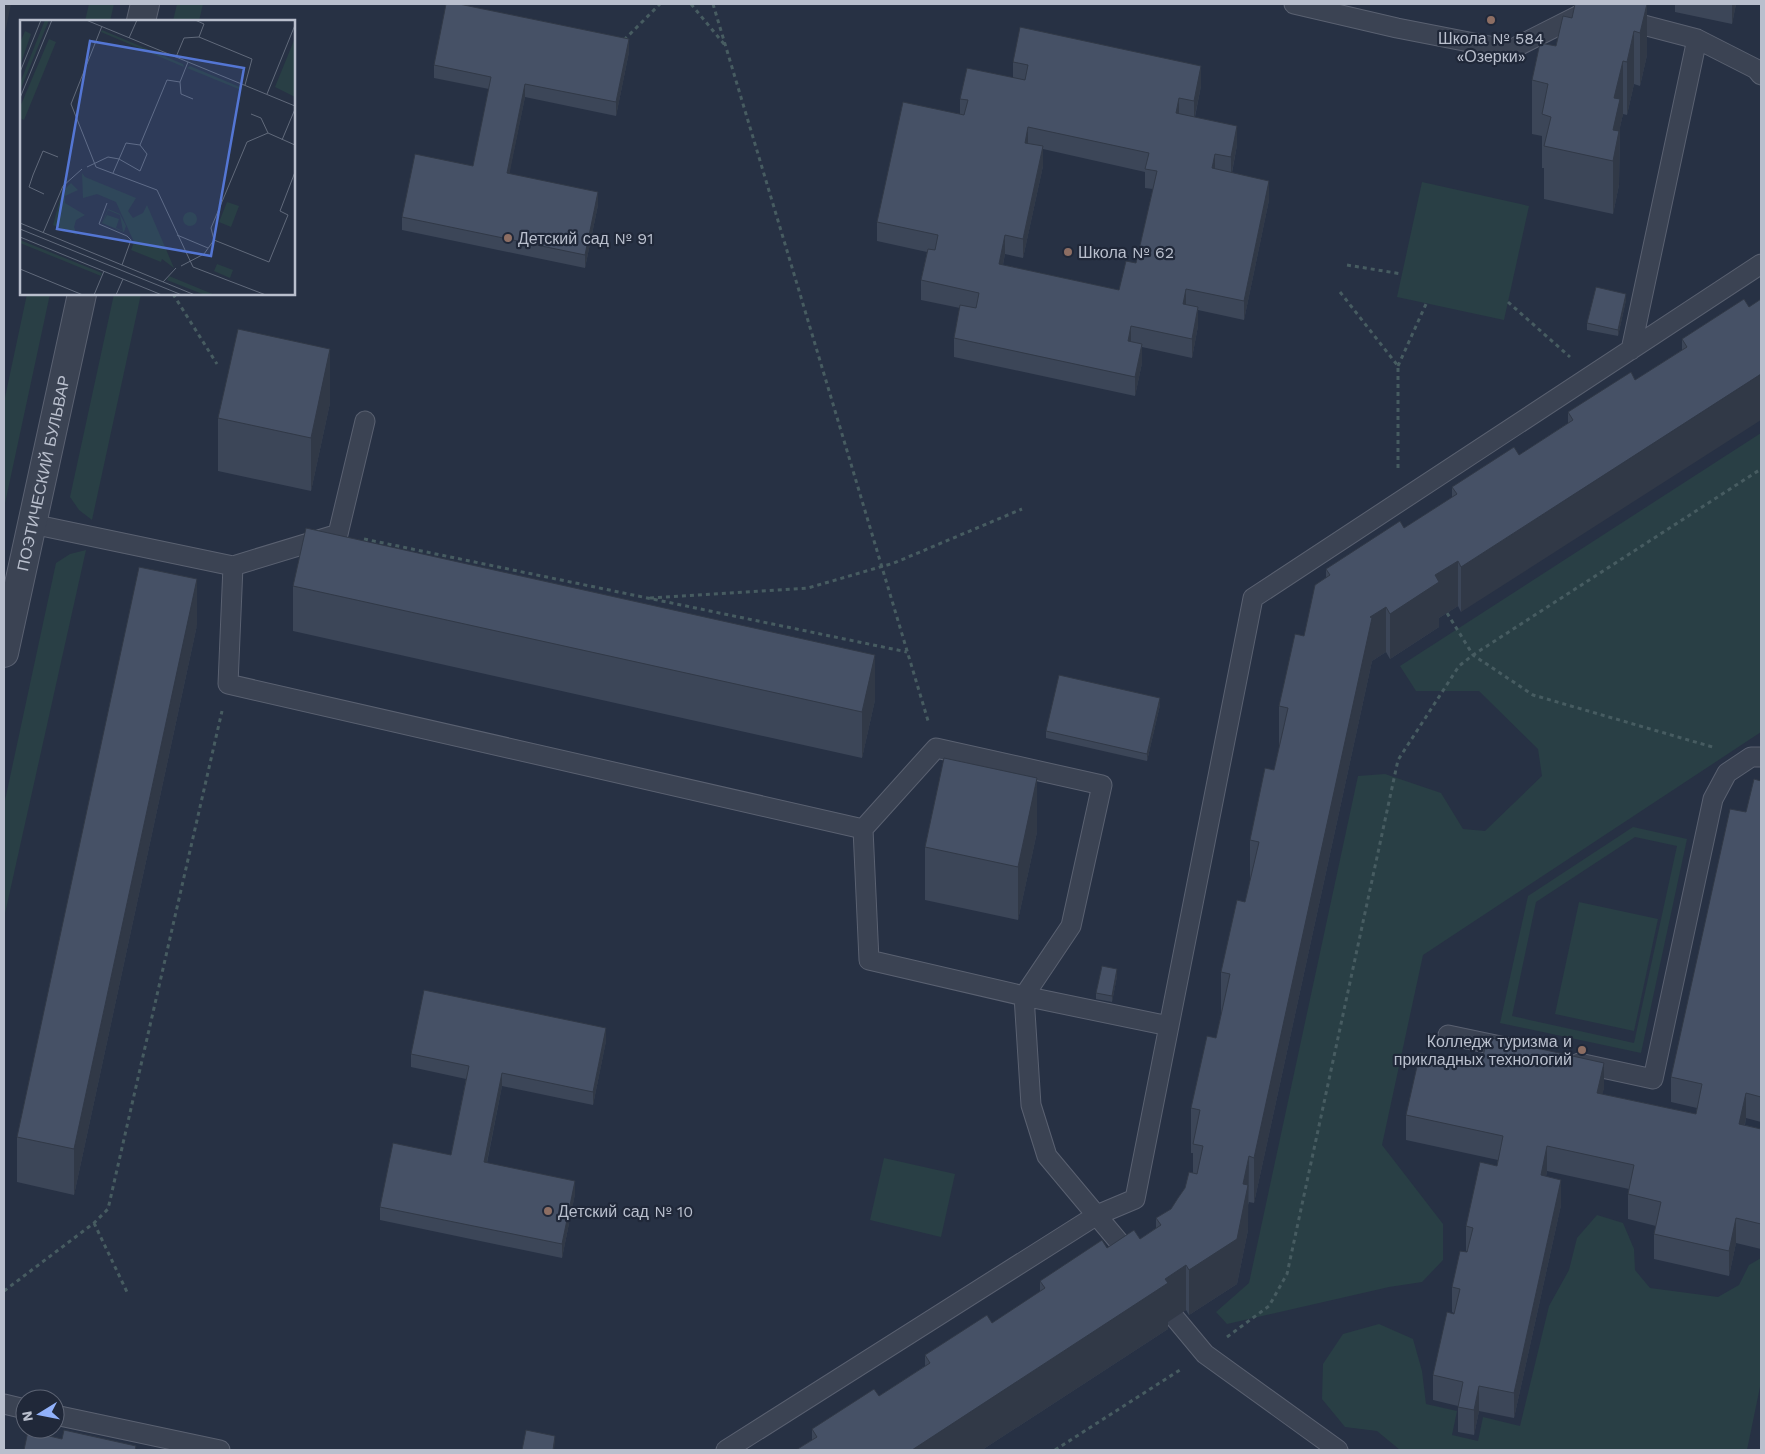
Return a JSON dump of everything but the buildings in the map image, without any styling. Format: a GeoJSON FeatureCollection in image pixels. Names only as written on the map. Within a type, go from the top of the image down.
{"type":"FeatureCollection","features":[{"type":"Feature","properties":{"kind":"street"},"geometry":{"type":"LineString","coordinates":[[141,20],[145,4]]}},
{"type":"Feature","properties":{"kind":"street","name":"ПОЭТИЧЕСКИЙ БУЛЬВАР"},"geometry":{"type":"LineString","coordinates":[[5,644],[82,295]]}},
{"type":"Feature","properties":{"kind":"lane"},"geometry":{"type":"LineString","coordinates":[[1294,4],[1397,28],[1510,50],[1601,4]]}},
{"type":"Feature","properties":{"kind":"lane"},"geometry":{"type":"LineString","coordinates":[[1620,4],[1632,22],[1697,39],[1756,69],[1761,76]]}},
{"type":"Feature","properties":{"kind":"lane"},"geometry":{"type":"LineString","coordinates":[[1631,350],[1697,39]]}},
{"type":"Feature","properties":{"kind":"lane"},"geometry":{"type":"LineString","coordinates":[[726,1450],[1098,1215],[1135,1199],[1253,598],[1761,264]]}},
{"type":"Feature","properties":{"kind":"lane"},"geometry":{"type":"LineString","coordinates":[[32,524],[232,566],[338,534],[365,421]]}},
{"type":"Feature","properties":{"kind":"lane"},"geometry":{"type":"LineString","coordinates":[[232,566],[228,684],[863,829]]}},
{"type":"Feature","properties":{"kind":"lane"},"geometry":{"type":"LineString","coordinates":[[1144,1271],[1047,1156],[1031,1105],[1024,996],[1071,926],[1102,785],[936,748],[863,829],[869,960],[1024,996],[1169,1026]]}},
{"type":"Feature","properties":{"kind":"lane"},"geometry":{"type":"LineString","coordinates":[[1566,1060],[1653,1079],[1713,799],[1727,773],[1756,757]]}},
{"type":"Feature","properties":{"kind":"lane"},"geometry":{"type":"LineString","coordinates":[[1448,1035],[1526,1052]]}},
{"type":"Feature","properties":{"kind":"lane"},"geometry":{"type":"LineString","coordinates":[[1175,1318],[1206,1354],[1338,1450]]}},
{"type":"Feature","properties":{"kind":"lane"},"geometry":{"type":"LineString","coordinates":[[65,1417],[220,1450]]}},
{"type":"Feature","properties":{"kind":"path"},"geometry":{"type":"LineString","coordinates":[[624,40],[660,4]]}},
{"type":"Feature","properties":{"kind":"path"},"geometry":{"type":"LineString","coordinates":[[691,4],[725,44]]}},
{"type":"Feature","properties":{"kind":"path"},"geometry":{"type":"LineString","coordinates":[[713,4],[936,748]]}},
{"type":"Feature","properties":{"kind":"path"},"geometry":{"type":"LineString","coordinates":[[1347,265],[1402,274]]}},
{"type":"Feature","properties":{"kind":"path"},"geometry":{"type":"LineString","coordinates":[[1340,292],[1398,366]]}},
{"type":"Feature","properties":{"kind":"path"},"geometry":{"type":"LineString","coordinates":[[174,295],[217,364]]}},
{"type":"Feature","properties":{"kind":"path"},"geometry":{"type":"LineString","coordinates":[[1508,302],[1591,376]]}},
{"type":"Feature","properties":{"kind":"path"},"geometry":{"type":"LineString","coordinates":[[1398,504],[1398,366],[1426,304]]}},
{"type":"Feature","properties":{"kind":"path"},"geometry":{"type":"LineString","coordinates":[[1055,1450],[1206,1354],[1268,1306],[1287,1274],[1398,760],[1459,666],[1473,655],[1761,469]]}},
{"type":"Feature","properties":{"kind":"path"},"geometry":{"type":"LineString","coordinates":[[646,598],[808,588],[881,565],[894,563],[1022,509]]}},
{"type":"Feature","properties":{"kind":"path"},"geometry":{"type":"LineString","coordinates":[[338,534],[907,652]]}},
{"type":"Feature","properties":{"kind":"path"},"geometry":{"type":"LineString","coordinates":[[1447,613],[1473,655],[1533,695],[1662,733],[1756,757]]}},
{"type":"Feature","properties":{"kind":"path"},"geometry":{"type":"LineString","coordinates":[[4,1291],[94,1223],[108,1209],[228,684]]}},
{"type":"Feature","properties":{"kind":"path"},"geometry":{"type":"LineString","coordinates":[[94,1223],[127,1292]]}},
{"type":"Feature","properties":{"kind":"green space"},"geometry":{"type":"Polygon","coordinates":[[[89,4],[114,4],[110,20],[85,20],[89,4]]]}},
{"type":"Feature","properties":{"kind":"green space"},"geometry":{"type":"Polygon","coordinates":[[[177,4],[203,4],[199,20],[173,20],[177,4]]]}},
{"type":"Feature","properties":{"kind":"green space"},"geometry":{"type":"Polygon","coordinates":[[[1422,182],[1529,206],[1504,320],[1397,297],[1422,182]]]}},
{"type":"Feature","properties":{"kind":"green space"},"geometry":{"type":"Polygon","coordinates":[[[27,295],[50,295],[4,508],[4,402],[27,295]]]}},
{"type":"Feature","properties":{"kind":"green space"},"geometry":{"type":"Polygon","coordinates":[[[114,295],[141,295],[92,520],[79,510],[70,497],[114,295]]]}},
{"type":"Feature","properties":{"kind":"green space"},"geometry":{"type":"Polygon","coordinates":[[[1761,433],[1761,732],[1423,955],[1382,1145],[1443,1224],[1443,1260],[1422,1282],[1389,1287],[1227,1324],[1216,1312],[1249,1283],[1358,776],[1385,774],[1441,793],[1463,829],[1485,831],[1542,776],[1538,749],[1479,691],[1416,691],[1400,666],[1761,433]]]}},
{"type":"Feature","properties":{"kind":"green space"},"geometry":{"type":"Polygon","coordinates":[[[86,550],[4,918],[4,805],[56,563],[70,554],[86,550]]]}},
{"type":"Feature","properties":{"kind":"green space"},"geometry":{"type":"Polygon","coordinates":[[[1633,827],[1687,839],[1641,1053],[1500,1023],[1528,896],[1633,827]],[[1635,837],[1536,902],[1512,1016],[1634,1043],[1677,846],[1635,837]]]}},
{"type":"Feature","properties":{"kind":"green space"},"geometry":{"type":"Polygon","coordinates":[[[1579,902],[1658,919],[1634,1031],[1555,1014],[1579,902]]]}},
{"type":"Feature","properties":{"kind":"green space"},"geometry":{"type":"Polygon","coordinates":[[[884,1158],[955,1174],[941,1237],[870,1220],[884,1158]]]}},
{"type":"Feature","properties":{"kind":"green space"},"geometry":{"type":"Polygon","coordinates":[[[1597,1215],[1623,1223],[1634,1249],[1635,1270],[1650,1288],[1718,1297],[1739,1285],[1749,1265],[1761,1258],[1761,1382],[1747,1450],[1400,1450],[1377,1431],[1345,1427],[1322,1399],[1323,1364],[1343,1334],[1379,1324],[1413,1339],[1422,1371],[1426,1404],[1457,1411],[1452,1435],[1478,1441],[1483,1417],[1520,1426],[1549,1306],[1569,1270],[1577,1238],[1597,1215]]]}},
{"type":"Feature","properties":{"kind":"place","name":"Школа № 584 «Озерки»"},"geometry":{"type":"Point","coordinates":[1491,20]}},
{"type":"Feature","properties":{"kind":"place","name":"Детский сад № 91"},"geometry":{"type":"Point","coordinates":[508,238]}},
{"type":"Feature","properties":{"kind":"place","name":"Школа № 62"},"geometry":{"type":"Point","coordinates":[1068,252]}},
{"type":"Feature","properties":{"kind":"place","name":"Колледж туризма и прикладных технологий"},"geometry":{"type":"Point","coordinates":[1582,1050]}},
{"type":"Feature","properties":{"kind":"place","name":"Детский сад № 10"},"geometry":{"type":"Point","coordinates":[548,1211]}}]}
